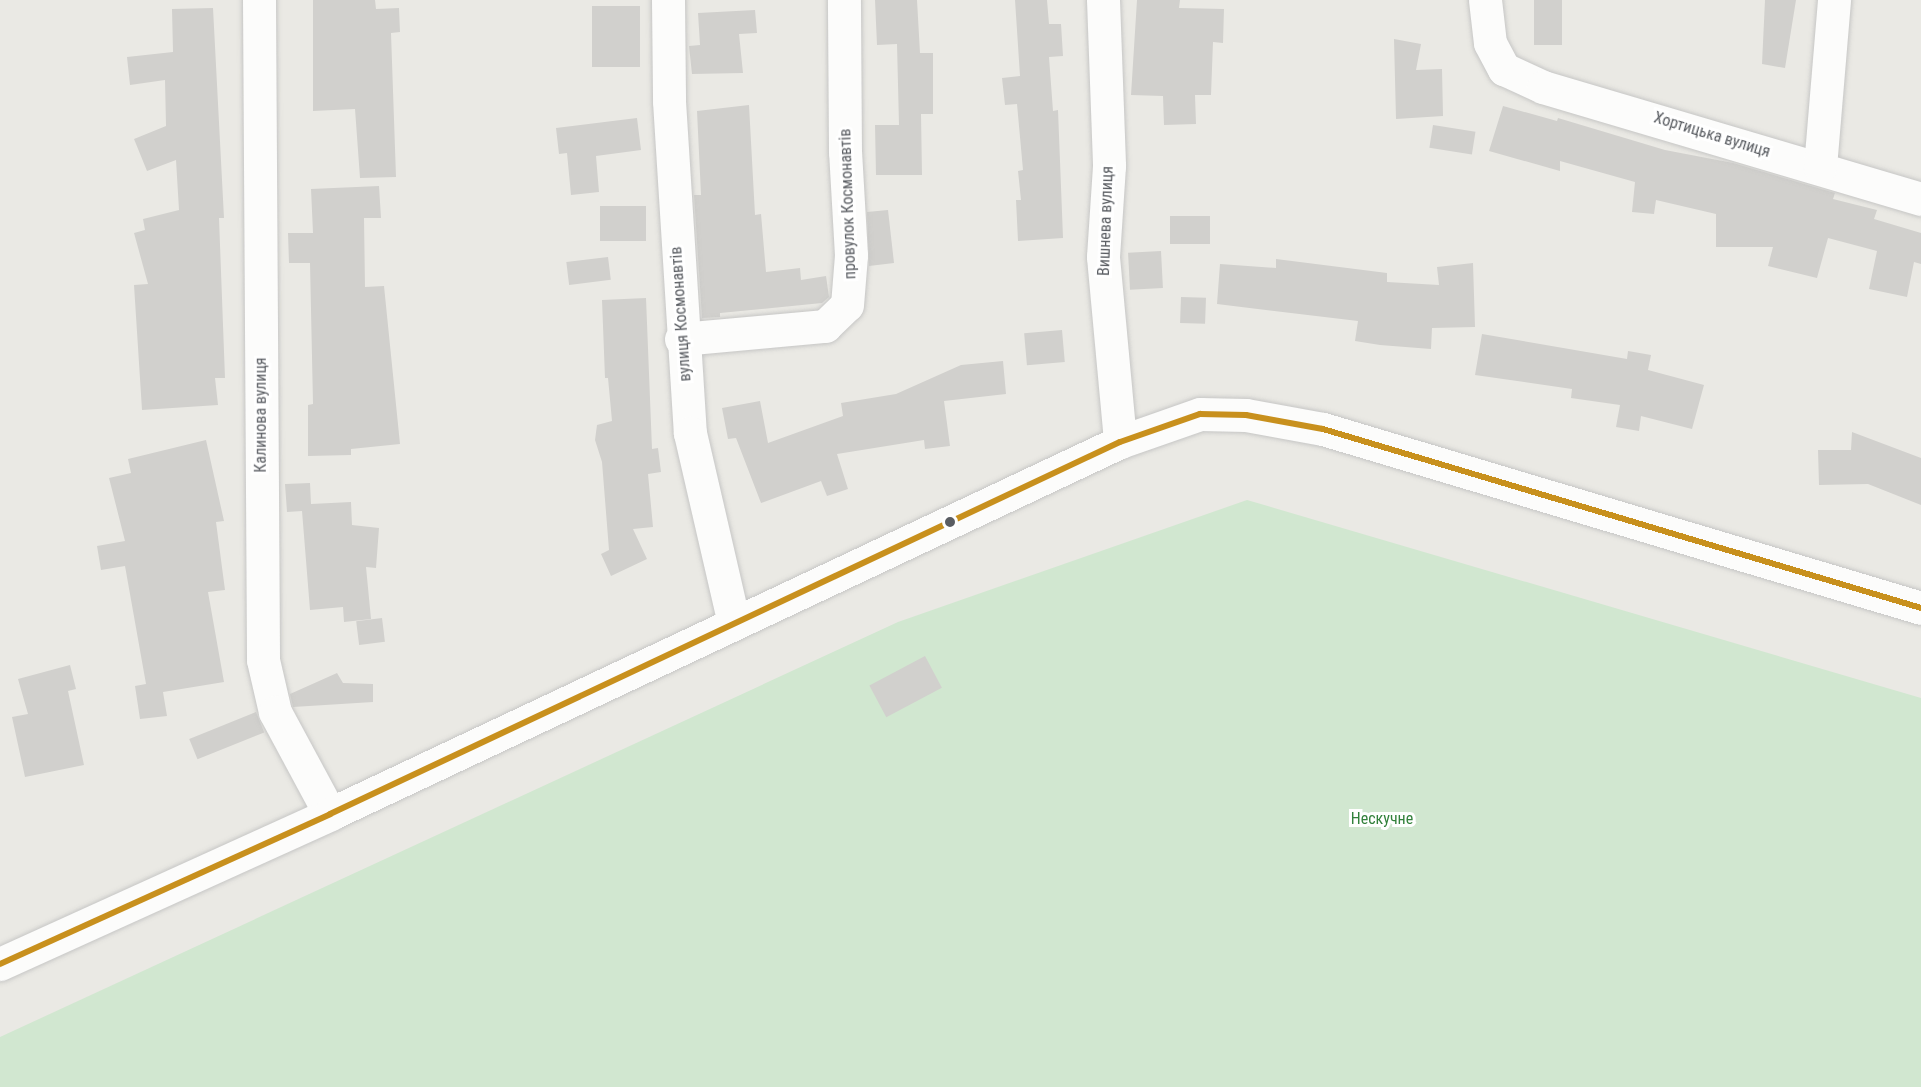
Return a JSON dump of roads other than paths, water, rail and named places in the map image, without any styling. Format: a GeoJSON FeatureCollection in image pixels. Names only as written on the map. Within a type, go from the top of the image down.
{"type":"FeatureCollection","features":[{"type":"Feature","properties":{"kind":"street","name":"Калинова вулиця"},"geometry":{"type":"LineString","coordinates":[[259,0],[262,660],[275,712],[330,814]]}},
{"type":"Feature","properties":{"kind":"street","name":"вулиця Космонавтів"},"geometry":{"type":"LineString","coordinates":[[668,0],[669,101],[681,339],[690,433],[734,623]]}},
{"type":"Feature","properties":{"kind":"street","name":"провулок Космонавтів"},"geometry":{"type":"LineString","coordinates":[[681,339],[825,326],[847,305],[851,274],[845,152],[844,0]]}},
{"type":"Feature","properties":{"kind":"street","name":"Вишнева вулиця"},"geometry":{"type":"LineString","coordinates":[[1103,0],[1109,166],[1103,257],[1120,442]]}},
{"type":"Feature","properties":{"kind":"street","name":"Хортицька вулиця"},"geometry":{"type":"LineString","coordinates":[[1485,0],[1490,43],[1504,69],[1544,87],[1820,167],[1921,199]]}},
{"type":"Feature","properties":{"kind":"street"},"geometry":{"type":"LineString","coordinates":[[1820,167],[1834,0]]}},
{"type":"Feature","properties":{"kind":"street"},"geometry":{"type":"LineString","coordinates":[[0,964],[330,814],[1120,442],[1200,414],[1246,414],[1323,429],[1921,608]]}},
{"type":"Feature","properties":{"kind":"park label","name":"Нескучне"},"geometry":{"type":"Point","coordinates":[1382,819]}}]}
